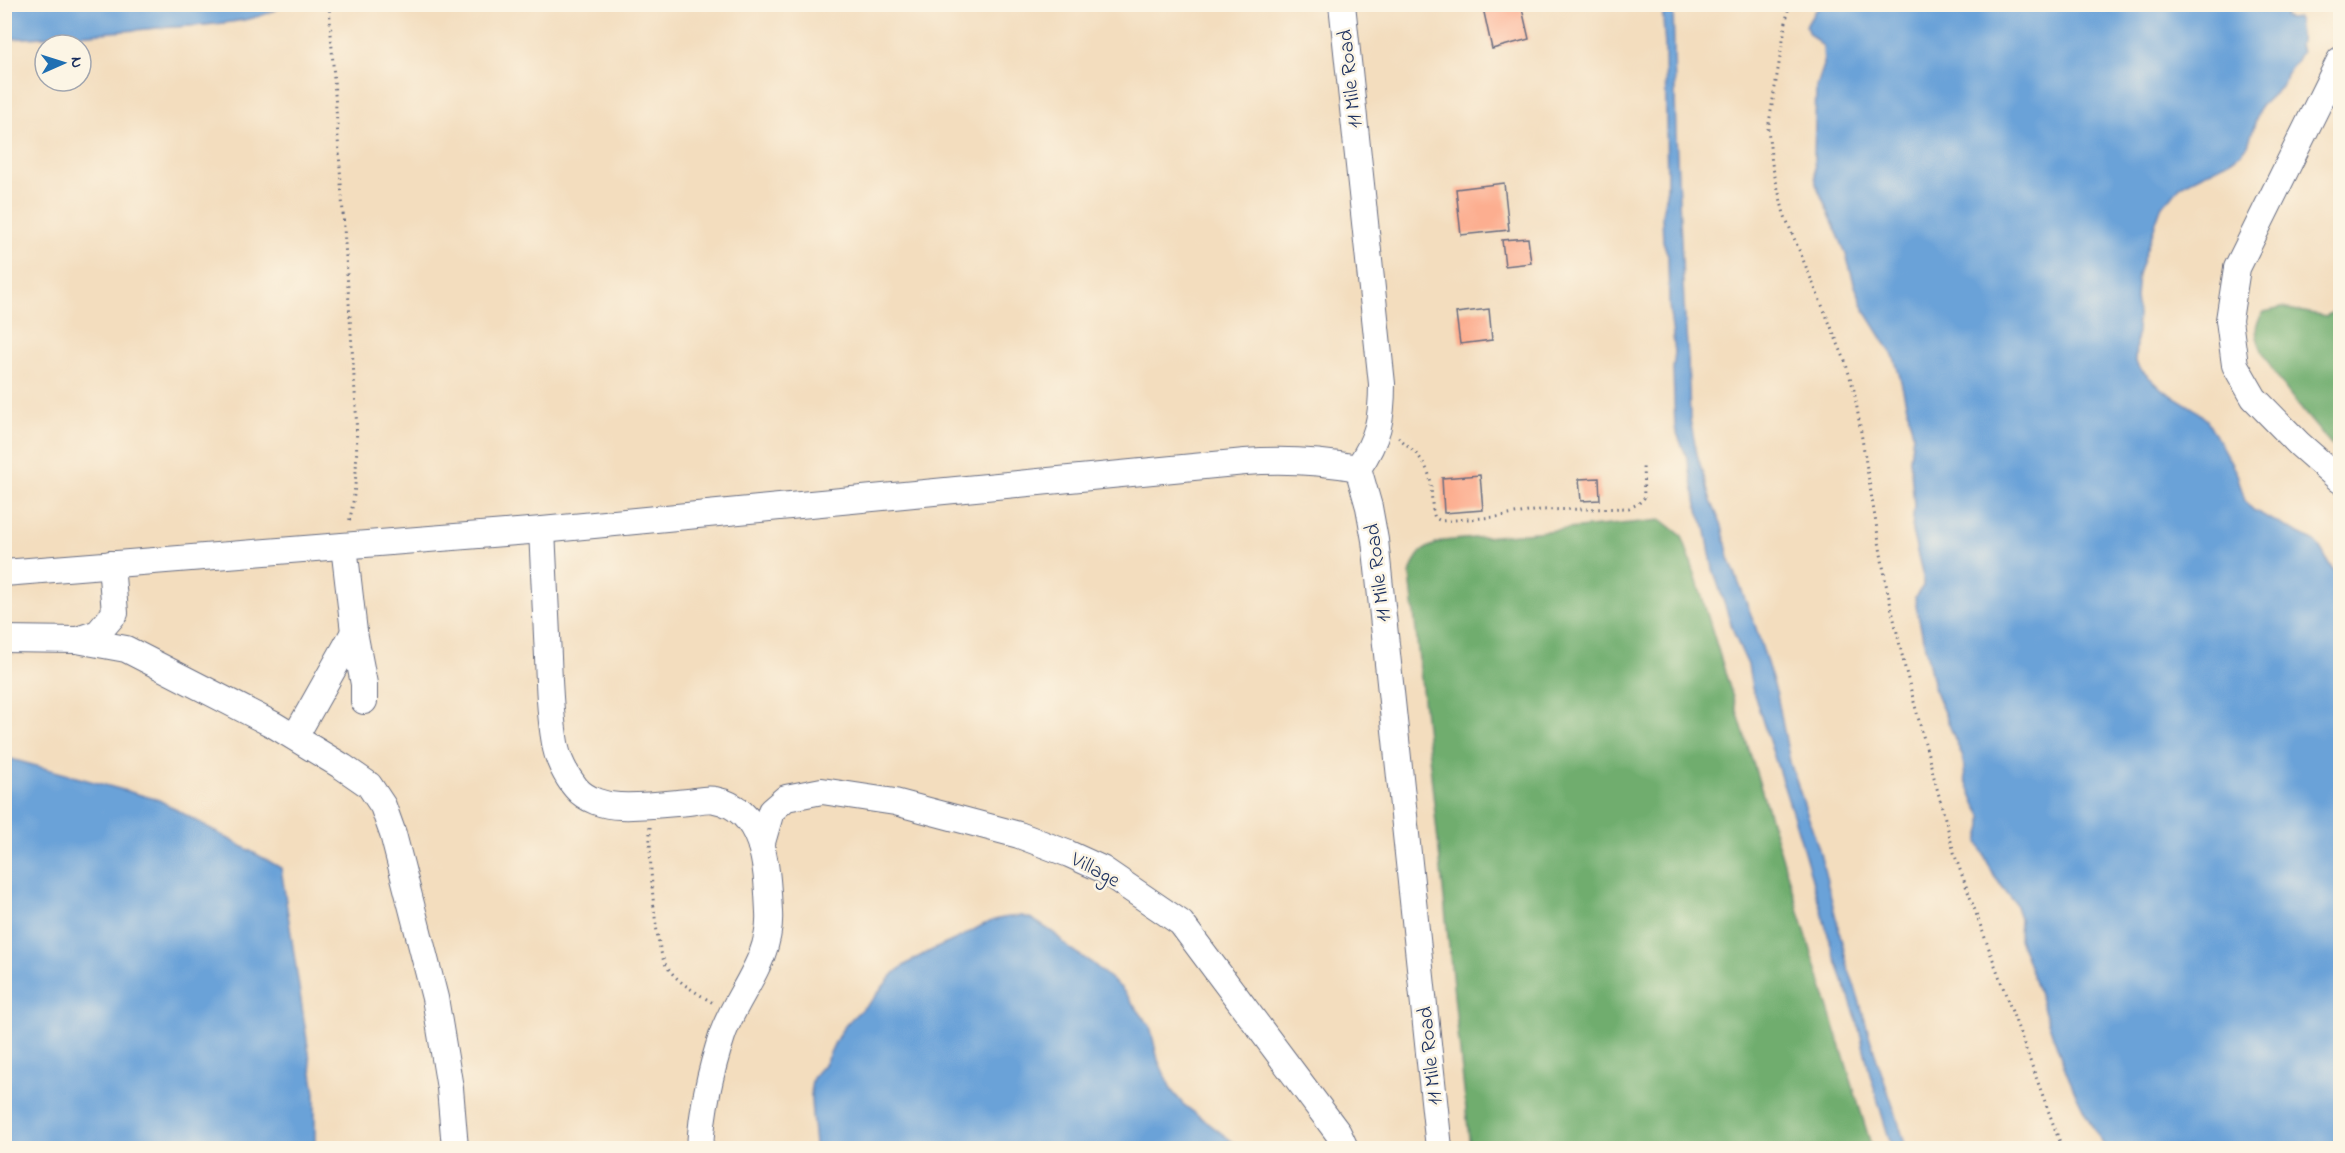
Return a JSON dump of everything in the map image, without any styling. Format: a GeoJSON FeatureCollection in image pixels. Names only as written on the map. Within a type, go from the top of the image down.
{"type":"FeatureCollection","features":[{"type":"Feature","properties":{"kind":"street","name":"11 Mile Road"},"geometry":{"type":"LineString","coordinates":[[1342,4],[1382,384],[1380,421],[1372,448],[1358,468],[1375,540],[1439,1149]]}},
{"type":"Feature","properties":{"kind":"street"},"geometry":{"type":"LineString","coordinates":[[2340,60],[2237,267],[2229,320],[2235,365],[2254,398],[2299,444],[2340,480]]}},
{"type":"Feature","properties":{"kind":"street"},"geometry":{"type":"LineString","coordinates":[[4,573],[542,530],[1245,462],[1284,459],[1358,468]]}},
{"type":"Feature","properties":{"kind":"street"},"geometry":{"type":"LineString","coordinates":[[542,530],[555,745],[564,770],[576,789],[590,799],[611,806],[714,799],[746,815],[754,827],[761,846],[770,915],[769,936],[764,953],[724,1032],[712,1073],[700,1149]]}},
{"type":"Feature","properties":{"kind":"street"},"geometry":{"type":"LineString","coordinates":[[344,546],[354,632],[364,684],[364,701]]}},
{"type":"Feature","properties":{"kind":"street"},"geometry":{"type":"LineString","coordinates":[[111,564],[115,613],[128,638],[152,661]]}},
{"type":"Feature","properties":{"kind":"street"},"geometry":{"type":"LineString","coordinates":[[77,640],[98,633],[115,613]]}},
{"type":"Feature","properties":{"kind":"street"},"geometry":{"type":"LineString","coordinates":[[295,738],[354,632]]}},
{"type":"Feature","properties":{"kind":"street"},"geometry":{"type":"LineString","coordinates":[[4,639],[77,640],[126,649],[295,738],[369,785],[383,806],[393,834],[435,998],[450,1088],[455,1149]]}},
{"type":"Feature","properties":{"kind":"street","name":"Village"},"geometry":{"type":"LineString","coordinates":[[761,846],[771,811],[786,798],[822,791],[895,802],[1019,835],[1102,869],[1181,923],[1338,1133],[1345,1149]]}},
{"type":"Feature","properties":{"kind":"path"},"geometry":{"type":"LineString","coordinates":[[329,4],[356,407],[357,460],[354,502],[344,546]]}},
{"type":"Feature","properties":{"kind":"path"},"geometry":{"type":"LineString","coordinates":[[1789,4],[1768,129],[1772,164],[1784,214],[1844,358],[1854,390],[1888,594],[1905,668],[1955,856],[2062,1149]]}},
{"type":"Feature","properties":{"kind":"path"},"geometry":{"type":"LineString","coordinates":[[1380,421],[1421,458],[1428,471],[1432,511],[1435,518],[1441,521],[1496,517],[1540,510],[1629,508],[1644,498],[1643,465]]}},
{"type":"Feature","properties":{"kind":"path"},"geometry":{"type":"LineString","coordinates":[[652,805],[651,855],[661,957],[675,977],[685,986],[733,1014]]}},
{"type":"Feature","properties":{"kind":"green space"},"geometry":{"type":"Polygon","coordinates":[[[2282,308],[2326,316],[2340,308],[2340,454],[2288,392],[2274,372],[2257,337],[2257,324],[2264,312],[2282,308]]]}},
{"type":"Feature","properties":{"kind":"green space"},"geometry":{"type":"Polygon","coordinates":[[[1662,520],[1682,536],[1692,565],[1872,1148],[1470,1148],[1410,574],[1421,552],[1443,541],[1662,520]]]}},
{"type":"Feature","properties":{"kind":"water"},"geometry":{"type":"Polygon","coordinates":[[[5,4],[283,5],[272,12],[241,21],[93,34],[33,33],[33,38],[5,39],[5,4]]]}},
{"type":"Feature","properties":{"kind":"water"},"geometry":{"type":"Polygon","coordinates":[[[2290,4],[2285,17],[2297,18],[2299,21],[2299,46],[2302,50],[2286,74],[2283,85],[2260,107],[2248,145],[2233,159],[2180,186],[2162,205],[2138,274],[2135,359],[2138,367],[2163,390],[2193,408],[2207,420],[2237,474],[2245,501],[2253,510],[2315,542],[2332,569],[2340,575],[2340,1148],[2106,1148],[2078,1100],[2019,939],[2020,918],[2015,903],[1994,876],[1978,842],[1982,816],[1965,779],[1963,758],[1935,691],[1916,606],[1915,597],[1923,586],[1923,576],[1912,531],[1914,505],[1910,459],[1913,434],[1900,377],[1894,357],[1865,311],[1845,251],[1816,184],[1814,158],[1816,89],[1824,65],[1823,47],[1808,32],[1806,26],[1815,11],[1823,5],[2290,4]]]}},
{"type":"Feature","properties":{"kind":"water"},"geometry":{"type":"Polygon","coordinates":[[[1662,5],[1673,5],[1676,135],[1690,420],[1697,454],[1711,501],[1722,526],[1729,558],[1755,625],[1777,695],[1790,762],[1819,849],[1849,971],[1906,1148],[1892,1148],[1857,1020],[1833,952],[1797,827],[1752,688],[1748,665],[1736,639],[1713,569],[1705,526],[1699,514],[1687,458],[1675,428],[1673,369],[1675,352],[1669,305],[1668,256],[1663,241],[1662,214],[1667,188],[1665,47],[1662,5]]]}},
{"type":"Feature","properties":{"kind":"water"},"geometry":{"type":"Polygon","coordinates":[[[4,757],[159,800],[281,868],[315,1093],[315,1148],[5,1148],[4,757]]]}},
{"type":"Feature","properties":{"kind":"water"},"geometry":{"type":"Polygon","coordinates":[[[1022,916],[1032,919],[1054,933],[1070,949],[1092,963],[1121,988],[1150,1026],[1158,1060],[1172,1091],[1183,1104],[1241,1148],[815,1148],[812,1081],[848,1023],[898,970],[923,954],[991,921],[1022,916]]]}},
{"type":"Feature","properties":{"kind":"building"},"geometry":{"type":"Polygon","coordinates":[[[1496,4],[1521,4],[1529,39],[1492,49],[1483,8],[1496,4]]]}},
{"type":"Feature","properties":{"kind":"building"},"geometry":{"type":"Polygon","coordinates":[[[1504,183],[1509,230],[1461,235],[1456,189],[1504,183]]]}},
{"type":"Feature","properties":{"kind":"building"},"geometry":{"type":"Polygon","coordinates":[[[1528,238],[1531,263],[1505,266],[1502,240],[1528,238]]]}},
{"type":"Feature","properties":{"kind":"building"},"geometry":{"type":"Polygon","coordinates":[[[1489,309],[1492,340],[1460,344],[1456,313],[1489,309]]]}},
{"type":"Feature","properties":{"kind":"building"},"geometry":{"type":"Polygon","coordinates":[[[1480,475],[1483,510],[1444,513],[1442,478],[1480,475]]]}},
{"type":"Feature","properties":{"kind":"building"},"geometry":{"type":"Polygon","coordinates":[[[1599,478],[1600,500],[1581,501],[1579,479],[1599,478]]]}}]}
